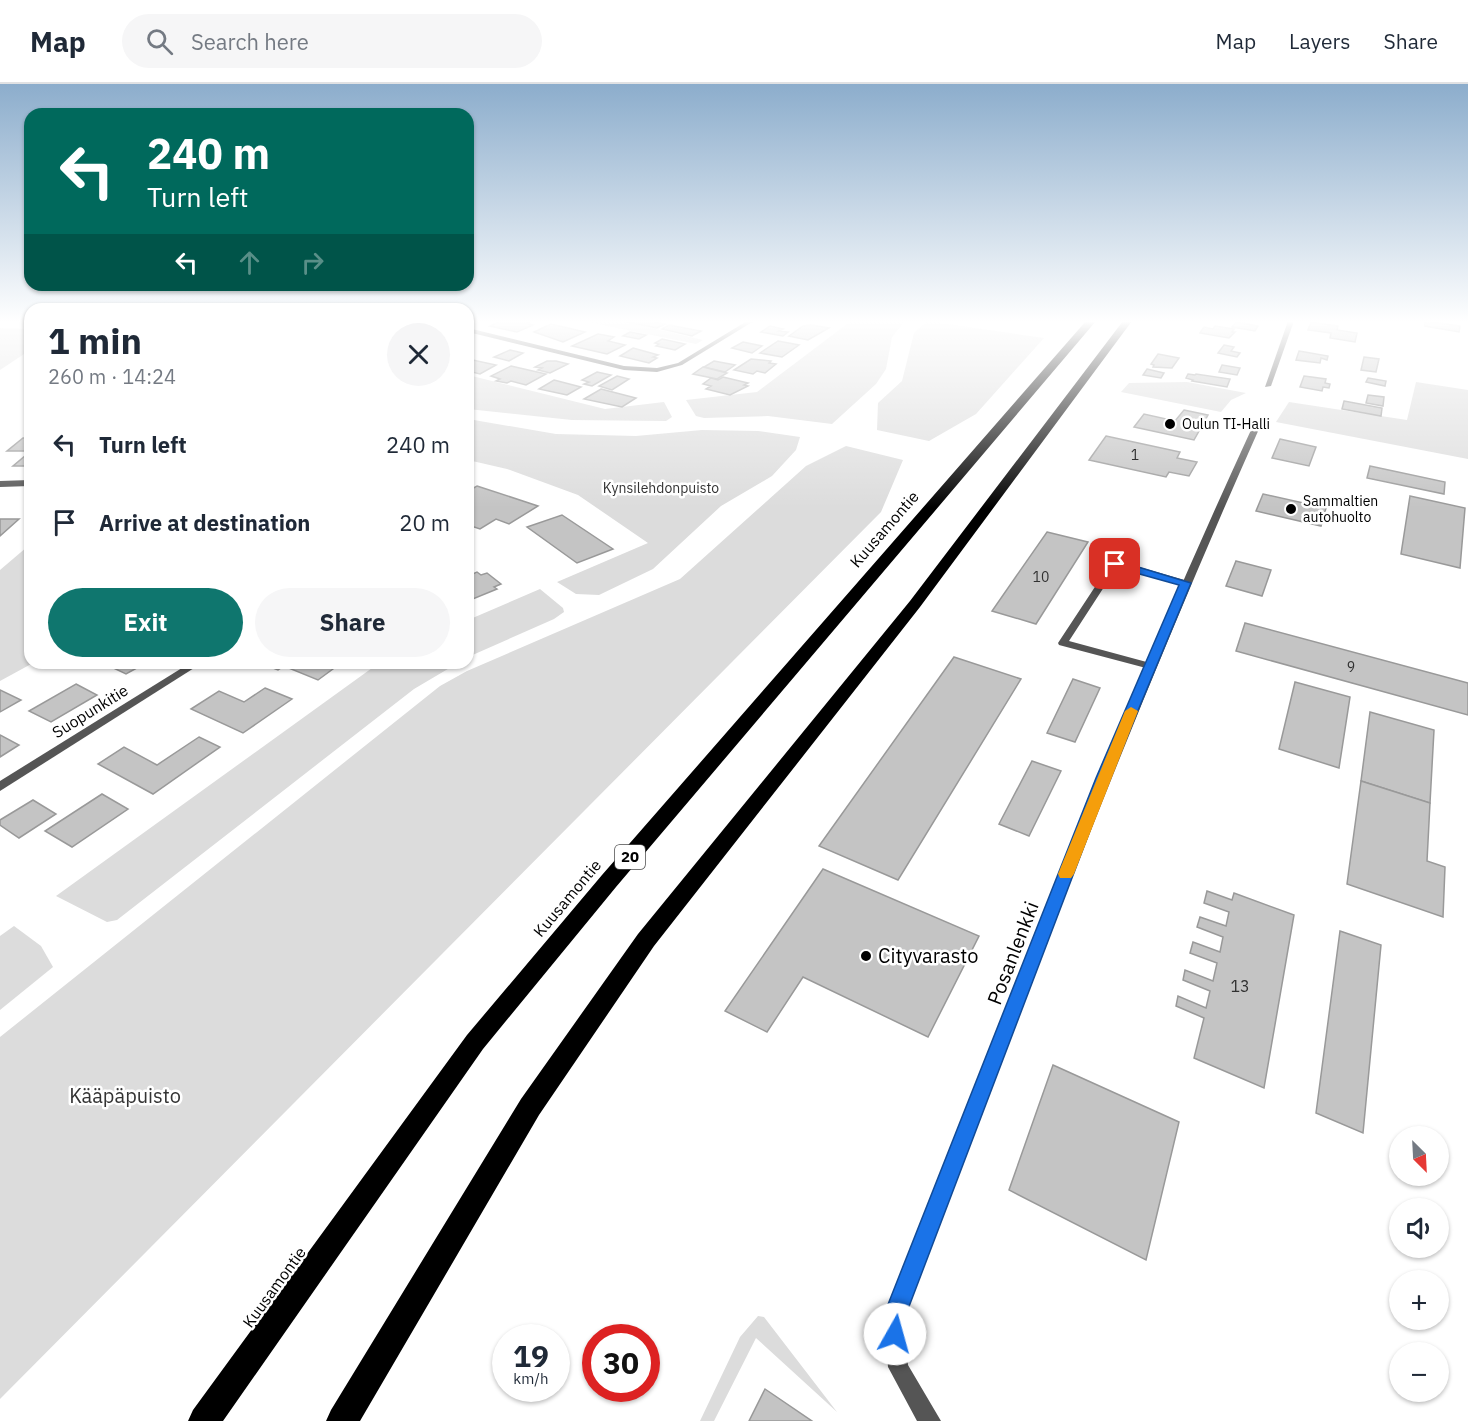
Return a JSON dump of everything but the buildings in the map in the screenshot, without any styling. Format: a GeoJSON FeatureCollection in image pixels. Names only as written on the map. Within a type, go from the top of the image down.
{"type":"FeatureCollection","features":[{"type":"Feature","properties":{"kind":"highway","name":"Kuusamontie"},"geometry":{"type":"LineString","coordinates":[[204,1421],[475,1042],[617,872],[1037,383]]}},
{"type":"Feature","properties":{"kind":"highway"},"geometry":{"type":"LineString","coordinates":[[342,1421],[530,1107],[646,940],[915,604],[1080,383]]}},
{"type":"Feature","properties":{"kind":"street","name":"Posanlenkki"},"geometry":{"type":"LineString","coordinates":[[924,1413],[898,1367],[894,1317],[1103,778],[1185,583],[1255,429],[1245,422]]}},
{"type":"Feature","properties":{"kind":"street"},"geometry":{"type":"LineString","coordinates":[[0,484],[24,483]]}},
{"type":"Feature","properties":{"kind":"street"},"geometry":{"type":"LineString","coordinates":[[1150,666],[1063,643],[1115,564],[1185,583]]}},
{"type":"Feature","properties":{"kind":"street","name":"Suopunkitie"},"geometry":{"type":"LineString","coordinates":[[0,787],[187,669]]}},
{"type":"Feature","properties":{"kind":"green space"},"geometry":{"type":"Polygon","coordinates":[[[474,383],[502,383],[605,409],[664,402],[672,417],[666,421],[572,420],[474,410],[474,383]]]}},
{"type":"Feature","properties":{"kind":"green space"},"geometry":{"type":"Polygon","coordinates":[[[768,383],[876,383],[832,424],[768,416],[704,418],[696,416],[686,400],[757,392],[768,383]]]}},
{"type":"Feature","properties":{"kind":"green space"},"geometry":{"type":"Polygon","coordinates":[[[899,383],[1003,383],[976,414],[929,441],[877,430],[878,403],[899,383]]]}},
{"type":"Feature","properties":{"kind":"green space"},"geometry":{"type":"Polygon","coordinates":[[[1129,383],[1194,383],[1246,393],[1231,400],[1221,412],[1121,392],[1129,383]]]}},
{"type":"Feature","properties":{"kind":"green space"},"geometry":{"type":"Polygon","coordinates":[[[1416,383],[1468,390],[1468,459],[1276,422],[1289,402],[1407,420],[1416,383]]]}},
{"type":"Feature","properties":{"kind":"green space","name":"Kynsilehdonpuisto"},"geometry":{"type":"Polygon","coordinates":[[[474,420],[556,434],[636,436],[702,430],[758,431],[800,437],[796,450],[772,476],[721,506],[653,569],[599,595],[576,594],[557,582],[648,543],[578,495],[507,469],[474,461],[474,420]]]}},
{"type":"Feature","properties":{"kind":"green space","name":"Kääpäpuisto"},"geometry":{"type":"Polygon","coordinates":[[[846,446],[903,460],[881,512],[0,1399],[0,1037],[440,686],[467,671],[680,579],[806,466],[846,446]]]}},
{"type":"Feature","properties":{"kind":"green space"},"geometry":{"type":"Polygon","coordinates":[[[24,550],[24,668],[0,681],[0,570],[24,550]]]}},
{"type":"Feature","properties":{"kind":"green space"},"geometry":{"type":"Polygon","coordinates":[[[540,589],[563,608],[564,612],[554,619],[474,654],[474,617],[540,589]]]}},
{"type":"Feature","properties":{"kind":"green space"},"geometry":{"type":"Polygon","coordinates":[[[371,669],[448,669],[414,689],[117,920],[107,922],[56,896],[371,669]]]}},
{"type":"Feature","properties":{"kind":"green space"},"geometry":{"type":"Polygon","coordinates":[[[14,926],[41,946],[53,967],[0,1010],[0,936],[14,926]]]}},
{"type":"Feature","properties":{"kind":"green space"},"geometry":{"type":"Polygon","coordinates":[[[758,1316],[764,1317],[837,1412],[756,1338],[714,1421],[700,1421],[740,1337],[758,1316]]]}},
{"type":"Feature","properties":{"kind":"slow traffic"},"geometry":{"type":"LineString","coordinates":[[1066,874],[1131,711]]}},
{"type":"Feature","properties":{"kind":"place","name":"Oulun TI-Halli"},"geometry":{"type":"Point","coordinates":[1170,424]}},
{"type":"Feature","properties":{"kind":"place","name":"Sammaltien autohuolto"},"geometry":{"type":"Point","coordinates":[1291,509]}},
{"type":"Feature","properties":{"kind":"place","name":"Cityvarasto"},"geometry":{"type":"Point","coordinates":[866,956]}},
{"type":"Feature","properties":{"kind":"route"},"geometry":{"type":"LineString","coordinates":[[895,1334],[894,1317],[1103,778],[1185,583],[1115,564]]}}]}
